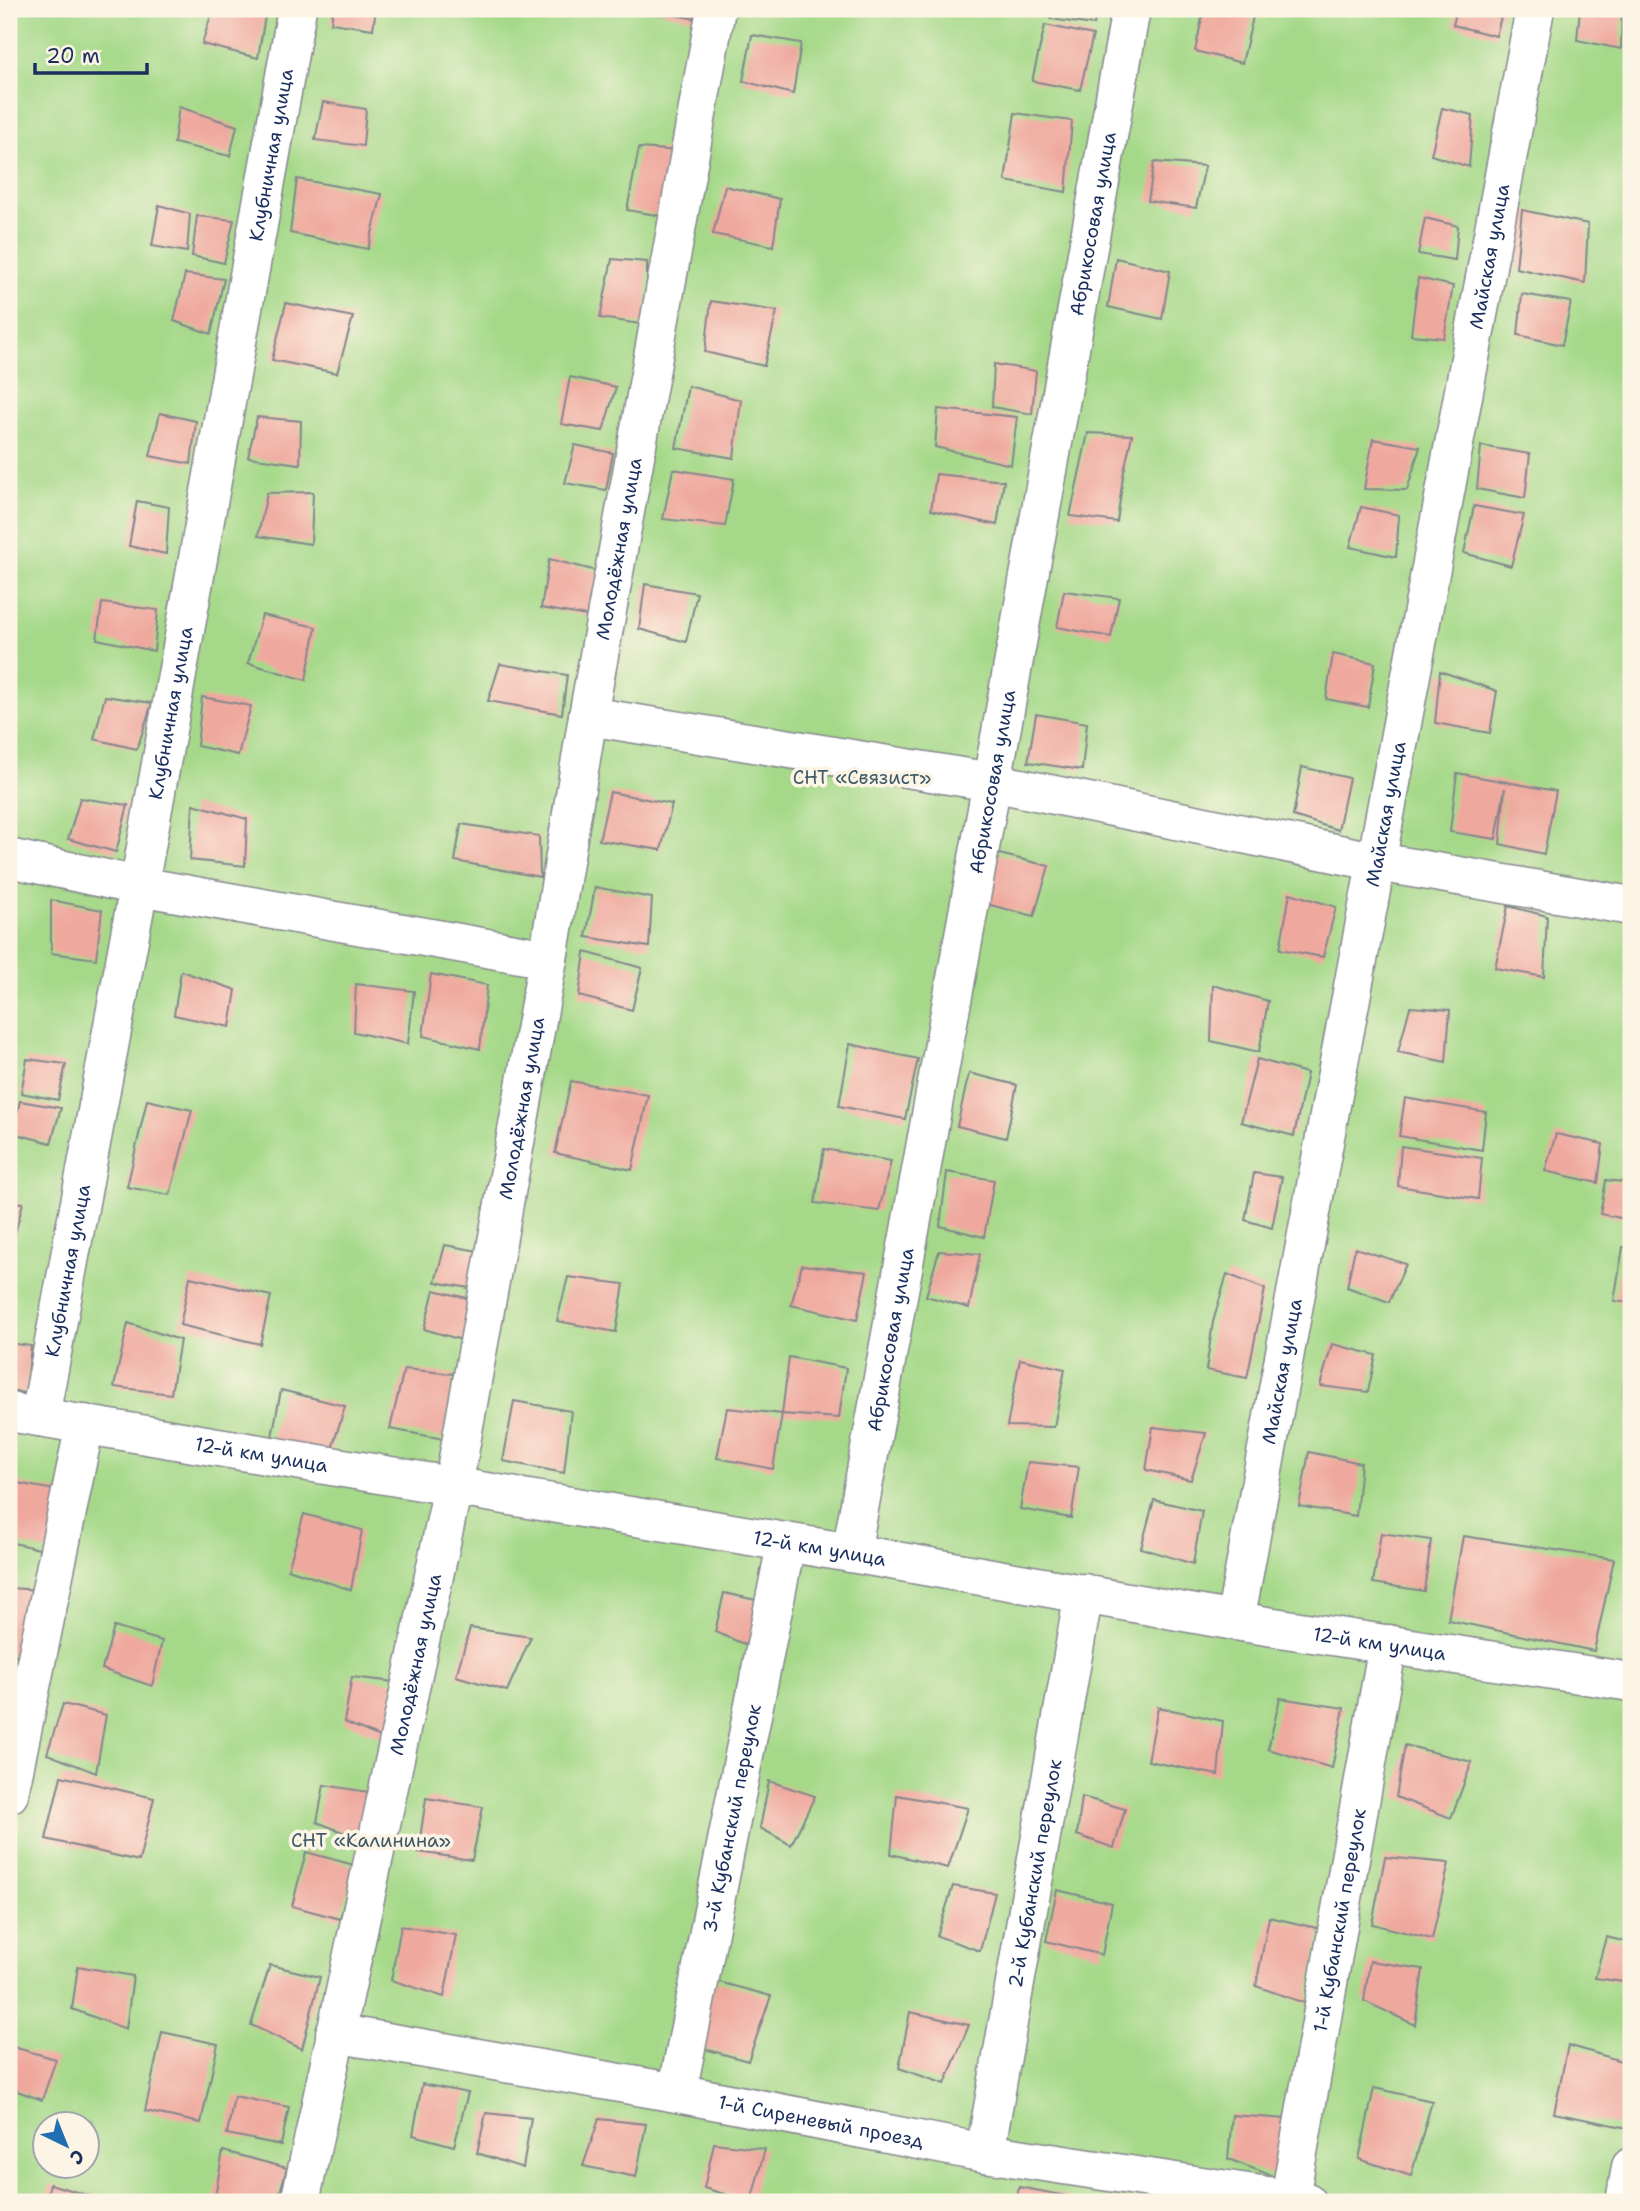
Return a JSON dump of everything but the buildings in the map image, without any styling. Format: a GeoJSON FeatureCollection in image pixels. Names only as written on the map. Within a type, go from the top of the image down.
{"type":"FeatureCollection","features":[{"type":"Feature","properties":{"kind":"street","name":"Клубничная улица"},"geometry":{"type":"LineString","coordinates":[[24,1415],[139,886],[297,9]]}},
{"type":"Feature","properties":{"kind":"street","name":"Молодёжная улица"},"geometry":{"type":"LineString","coordinates":[[300,2202],[453,1486],[716,9]]}},
{"type":"Feature","properties":{"kind":"street","name":"Абрикосовая улица"},"geometry":{"type":"LineString","coordinates":[[851,1553],[1131,9]]}},
{"type":"Feature","properties":{"kind":"street","name":"Майская улица"},"geometry":{"type":"LineString","coordinates":[[1235,1621],[1535,9]]}},
{"type":"Feature","properties":{"kind":"street"},"geometry":{"type":"LineString","coordinates":[[588,716],[992,782],[1378,862],[1631,906]]}},
{"type":"Feature","properties":{"kind":"street"},"geometry":{"type":"LineString","coordinates":[[9,858],[139,886],[548,959]]}},
{"type":"Feature","properties":{"kind":"street","name":"12-й км улица"},"geometry":{"type":"LineString","coordinates":[[24,1415],[851,1553],[1235,1621],[1630,1676]]}},
{"type":"Feature","properties":{"kind":"street"},"geometry":{"type":"LineString","coordinates":[[9,1794],[85,1424]]}},
{"type":"Feature","properties":{"kind":"street","name":"3-й Кубанский переулок"},"geometry":{"type":"LineString","coordinates":[[677,2093],[786,1544]]}},
{"type":"Feature","properties":{"kind":"street","name":"2-й Кубанский переулок"},"geometry":{"type":"LineString","coordinates":[[985,2153],[1083,1593]]}},
{"type":"Feature","properties":{"kind":"street","name":"1-й Кубанский переулок"},"geometry":{"type":"LineString","coordinates":[[1298,2200],[1388,1644]]}},
{"type":"Feature","properties":{"kind":"street","name":"1-й Сиреневый проезд"},"geometry":{"type":"LineString","coordinates":[[335,2033],[677,2093],[985,2153],[1298,2200]]}},
{"type":"Feature","properties":{"kind":"street"},"geometry":{"type":"LineString","coordinates":[[1625,2202],[1631,2167]]}},
{"type":"Feature","properties":{"kind":"green space","name":"СНТ «Связист»"},"geometry":{"type":"Polygon","coordinates":[[[9,9],[1631,9],[1631,2202],[9,2202],[9,9]]]}},
{"type":"Feature","properties":{"kind":"park label","name":"СНТ «Калинина»"},"geometry":{"type":"Point","coordinates":[371,1840]}}]}
